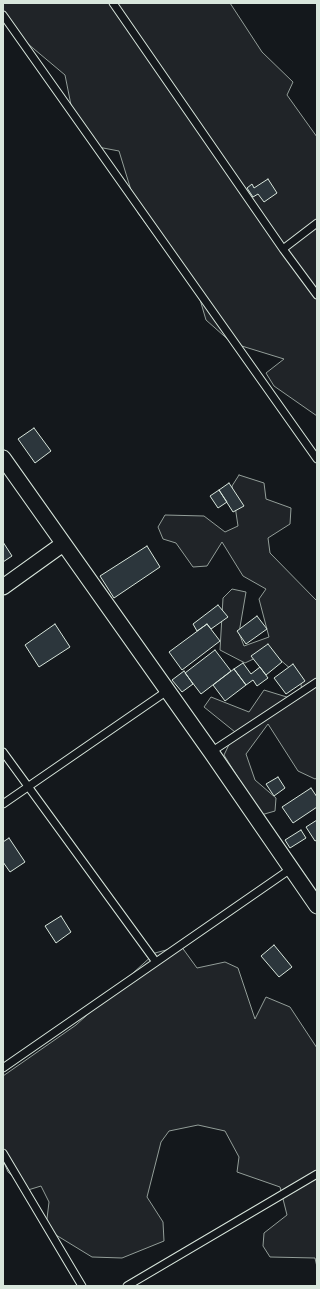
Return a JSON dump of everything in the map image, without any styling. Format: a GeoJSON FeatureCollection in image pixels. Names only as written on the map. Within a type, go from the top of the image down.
{"type":"FeatureCollection","features":[{"type":"Feature","properties":{"kind":"street"},"geometry":{"type":"LineString","coordinates":[[3,458],[211,752],[317,906]]}},
{"type":"Feature","properties":{"kind":"street"},"geometry":{"type":"LineString","coordinates":[[3,587],[63,544]]}},
{"type":"Feature","properties":{"kind":"lane"},"geometry":{"type":"LineString","coordinates":[[113,3],[283,249],[317,295]]}},
{"type":"Feature","properties":{"kind":"lane"},"geometry":{"type":"LineString","coordinates":[[3,15],[317,459]]}},
{"type":"Feature","properties":{"kind":"lane"},"geometry":{"type":"LineString","coordinates":[[283,249],[317,223]]}},
{"type":"Feature","properties":{"kind":"lane"},"geometry":{"type":"LineString","coordinates":[[211,752],[317,682]]}},
{"type":"Feature","properties":{"kind":"lane"},"geometry":{"type":"LineString","coordinates":[[3,804],[167,691]]}},
{"type":"Feature","properties":{"kind":"lane"},"geometry":{"type":"LineString","coordinates":[[3,752],[156,962]]}},
{"type":"Feature","properties":{"kind":"lane"},"geometry":{"type":"LineString","coordinates":[[3,1068],[292,868]]}},
{"type":"Feature","properties":{"kind":"lane"},"geometry":{"type":"LineString","coordinates":[[3,1153],[82,1286]]}},
{"type":"Feature","properties":{"kind":"lane"},"geometry":{"type":"LineString","coordinates":[[127,1286],[317,1174]]}},
{"type":"Feature","properties":{"kind":"shaded area"},"geometry":{"type":"Polygon","coordinates":[[[3,3],[230,3],[262,52],[293,82],[287,95],[317,137],[317,416],[274,386],[266,373],[284,359],[232,343],[206,320],[199,296],[138,213],[119,151],[98,147],[74,120],[65,75],[9,28],[3,16],[3,3]]]}},
{"type":"Feature","properties":{"kind":"shaded area"},"geometry":{"type":"Polygon","coordinates":[[[239,475],[264,483],[266,499],[291,508],[290,524],[268,538],[270,553],[317,601],[317,778],[315,779],[298,771],[268,724],[246,754],[255,780],[276,798],[275,811],[261,815],[224,755],[235,732],[204,707],[211,697],[249,712],[264,690],[290,698],[302,692],[300,677],[270,651],[245,663],[220,650],[223,598],[232,589],[246,592],[239,633],[244,646],[269,637],[259,599],[266,589],[243,576],[222,542],[207,566],[193,567],[176,543],[163,539],[158,527],[165,515],[204,516],[225,532],[238,526],[232,486],[239,475]]]}},
{"type":"Feature","properties":{"kind":"shaded area"},"geometry":{"type":"Polygon","coordinates":[[[181,946],[197,968],[225,962],[238,968],[255,1019],[266,997],[290,1007],[317,1048],[317,1267],[315,1258],[270,1257],[263,1246],[264,1233],[287,1215],[280,1187],[237,1172],[239,1157],[225,1131],[198,1125],[169,1131],[161,1142],[147,1197],[163,1222],[164,1241],[122,1258],[92,1257],[56,1235],[46,1227],[49,1202],[41,1186],[28,1190],[8,1172],[3,1160],[3,1076],[76,1025],[155,953],[181,946]]]}},
{"type":"Feature","properties":{"kind":"building"},"geometry":{"type":"Polygon","coordinates":[[[268,179],[277,193],[264,202],[258,194],[253,197],[247,188],[252,184],[254,188],[268,179]]]}},
{"type":"Feature","properties":{"kind":"building"},"geometry":{"type":"Polygon","coordinates":[[[34,428],[51,451],[35,463],[18,439],[34,428]]]}},
{"type":"Feature","properties":{"kind":"building"},"geometry":{"type":"Polygon","coordinates":[[[229,483],[244,506],[233,512],[219,490],[229,483]]]}},
{"type":"Feature","properties":{"kind":"building"},"geometry":{"type":"Polygon","coordinates":[[[219,490],[227,502],[218,508],[210,496],[219,490]]]}},
{"type":"Feature","properties":{"kind":"building"},"geometry":{"type":"Polygon","coordinates":[[[3,542],[12,556],[3,562],[3,542]]]}},
{"type":"Feature","properties":{"kind":"building"},"geometry":{"type":"Polygon","coordinates":[[[147,546],[160,567],[114,598],[100,576],[147,546]]]}},
{"type":"Feature","properties":{"kind":"building"},"geometry":{"type":"Polygon","coordinates":[[[218,605],[228,617],[211,629],[207,624],[197,631],[193,624],[218,605]]]}},
{"type":"Feature","properties":{"kind":"building"},"geometry":{"type":"Polygon","coordinates":[[[257,616],[267,629],[246,644],[237,631],[257,616]]]}},
{"type":"Feature","properties":{"kind":"building"},"geometry":{"type":"Polygon","coordinates":[[[55,624],[70,647],[39,667],[25,645],[55,624]]]}},
{"type":"Feature","properties":{"kind":"building"},"geometry":{"type":"Polygon","coordinates":[[[207,624],[220,641],[182,670],[169,652],[207,624]]]}},
{"type":"Feature","properties":{"kind":"building"},"geometry":{"type":"Polygon","coordinates":[[[268,644],[282,662],[266,675],[251,656],[268,644]]]}},
{"type":"Feature","properties":{"kind":"building"},"geometry":{"type":"Polygon","coordinates":[[[215,650],[231,671],[201,694],[185,673],[215,650]]]}},
{"type":"Feature","properties":{"kind":"building"},"geometry":{"type":"Polygon","coordinates":[[[243,663],[251,674],[260,667],[268,678],[257,686],[253,680],[246,685],[234,669],[243,663]]]}},
{"type":"Feature","properties":{"kind":"building"},"geometry":{"type":"Polygon","coordinates":[[[293,664],[305,681],[286,694],[274,678],[293,664]]]}},
{"type":"Feature","properties":{"kind":"building"},"geometry":{"type":"Polygon","coordinates":[[[234,669],[246,685],[225,701],[213,685],[234,669]]]}},
{"type":"Feature","properties":{"kind":"building"},"geometry":{"type":"Polygon","coordinates":[[[184,671],[193,684],[182,692],[172,680],[184,671]]]}},
{"type":"Feature","properties":{"kind":"building"},"geometry":{"type":"Polygon","coordinates":[[[278,777],[285,788],[274,796],[266,784],[278,777]]]}},
{"type":"Feature","properties":{"kind":"building"},"geometry":{"type":"Polygon","coordinates":[[[311,788],[317,797],[317,807],[293,823],[282,807],[311,788]]]}},
{"type":"Feature","properties":{"kind":"building"},"geometry":{"type":"Polygon","coordinates":[[[317,820],[317,840],[315,841],[306,827],[317,820]]]}},
{"type":"Feature","properties":{"kind":"building"},"geometry":{"type":"Polygon","coordinates":[[[301,830],[306,838],[290,848],[285,840],[301,830]]]}},
{"type":"Feature","properties":{"kind":"building"},"geometry":{"type":"Polygon","coordinates":[[[9,838],[25,862],[10,872],[3,862],[3,842],[9,838]]]}},
{"type":"Feature","properties":{"kind":"building"},"geometry":{"type":"Polygon","coordinates":[[[61,916],[71,932],[56,943],[45,926],[61,916]]]}},
{"type":"Feature","properties":{"kind":"building"},"geometry":{"type":"Polygon","coordinates":[[[274,945],[292,967],[279,977],[261,956],[274,945]]]}}]}
